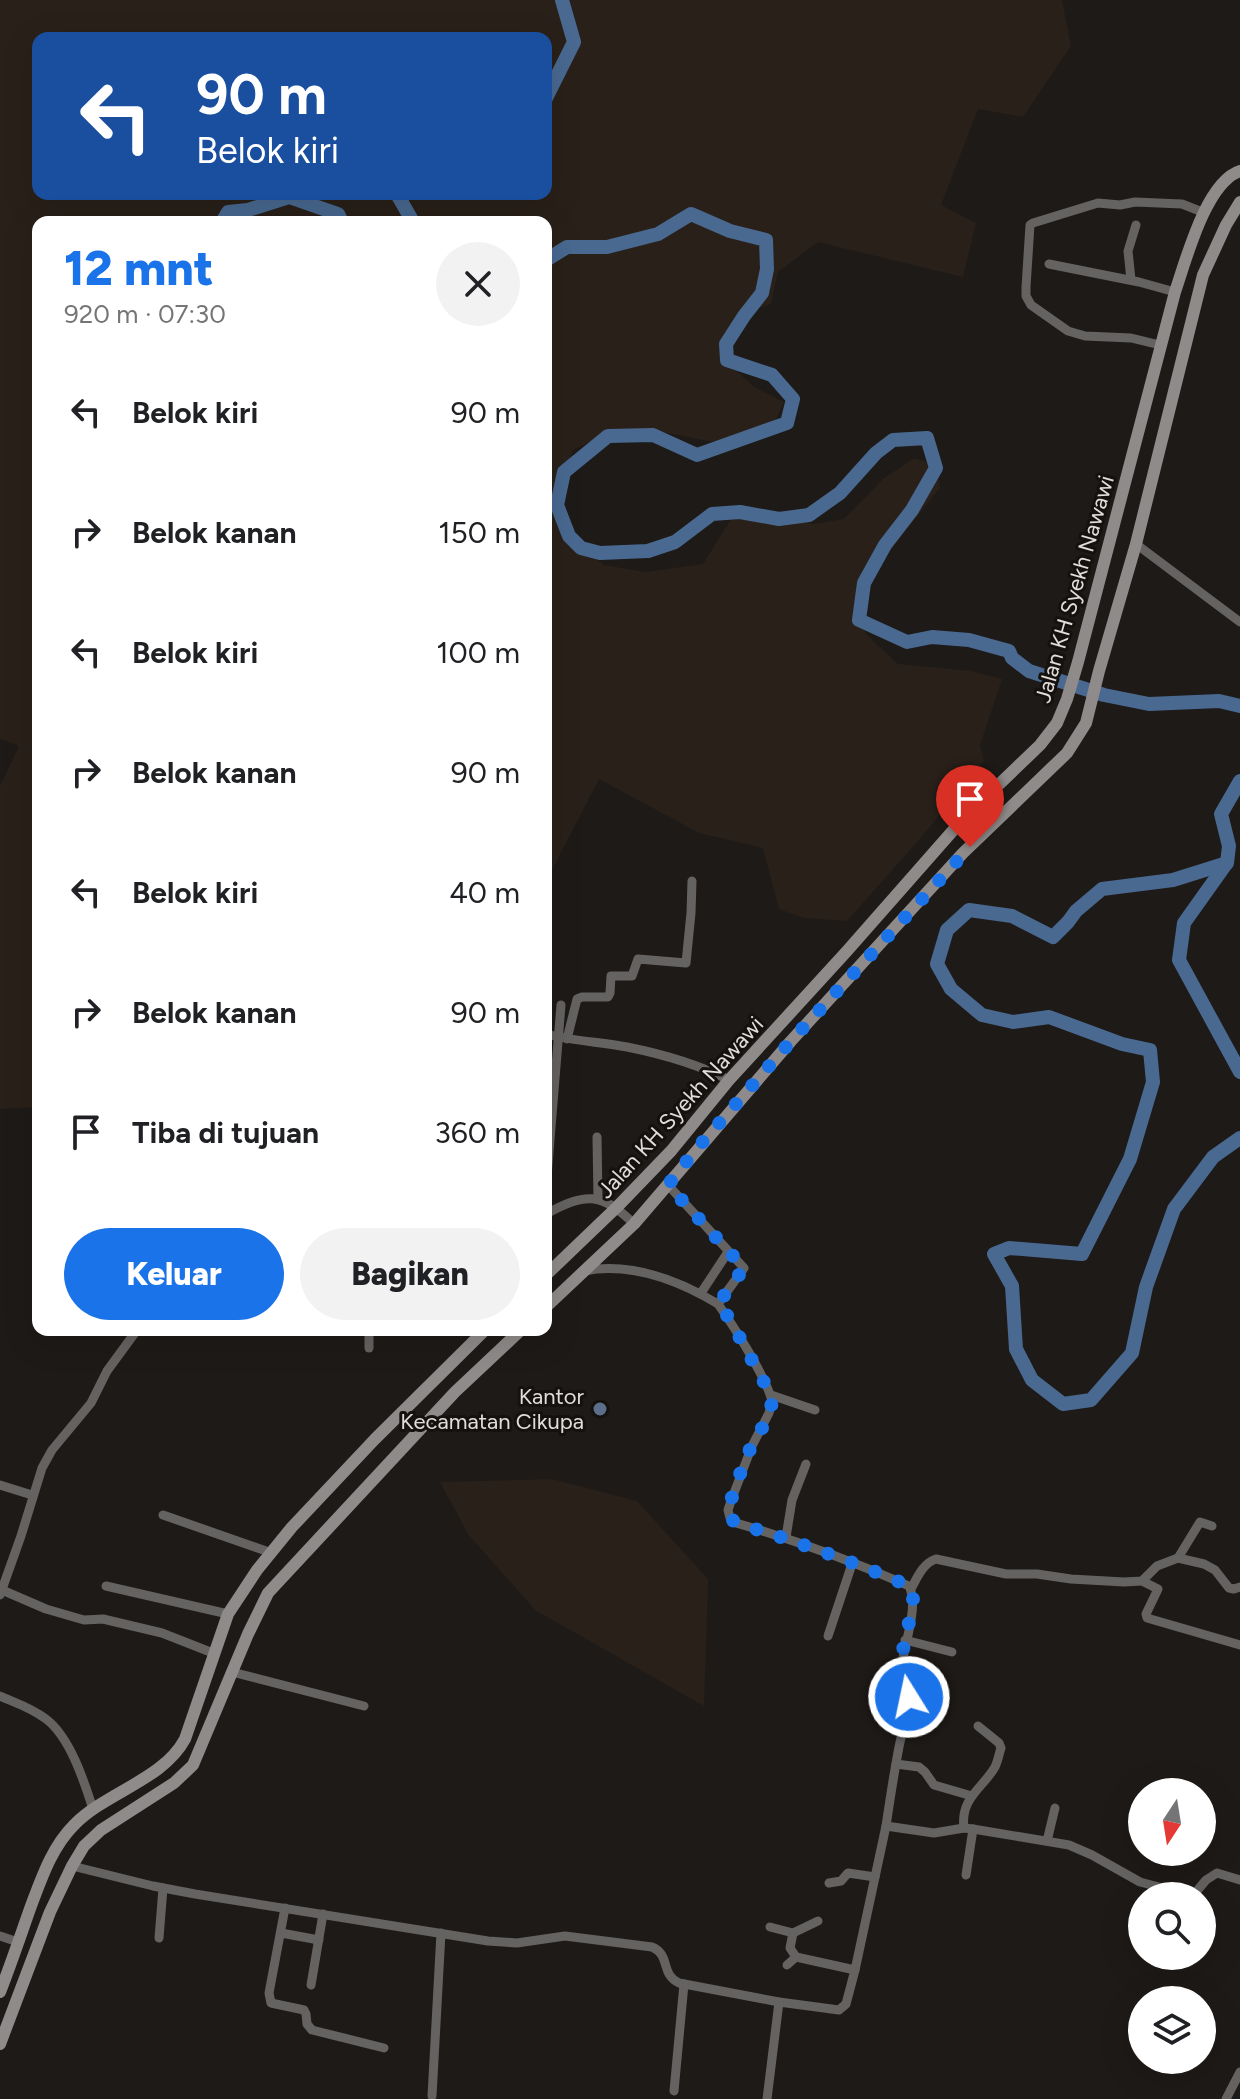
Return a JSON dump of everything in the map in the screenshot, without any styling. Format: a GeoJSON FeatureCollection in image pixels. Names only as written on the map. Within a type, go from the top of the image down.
{"type":"FeatureCollection","features":[{"type":"Feature","properties":{"kind":"main road","name":"Jalan KH Syekh Nawawi"},"geometry":{"type":"LineString","coordinates":[[552,1269],[671,1151],[729,1080],[964,818],[1040,745],[1057,723],[1078,662],[1175,292],[1212,196],[1231,174],[1240,171]]}},
{"type":"Feature","properties":{"kind":"main road","name":"Jalan KH Syekh Nawawi"},"geometry":{"type":"LineString","coordinates":[[552,1301],[634,1224],[791,1041],[963,853],[1067,753],[1086,723],[1136,544],[1203,275],[1240,202]]}},
{"type":"Feature","properties":{"kind":"main road"},"geometry":{"type":"LineString","coordinates":[[18,1997],[0,1991],[49,1859],[58,1844],[93,1809],[161,1767],[178,1751],[185,1739],[228,1614],[257,1570],[292,1527],[375,1439],[479,1336]]}},
{"type":"Feature","properties":{"kind":"main road"},"geometry":{"type":"LineString","coordinates":[[0,2044],[50,1912],[84,1846],[101,1830],[174,1783],[193,1765],[268,1593],[455,1392],[515,1336]]}},
{"type":"Feature","properties":{"kind":"street"},"geometry":{"type":"LineString","coordinates":[[1160,345],[1131,338],[1077,335],[1035,309],[1026,296],[1030,225],[1098,203],[1182,204],[1205,213]]}},
{"type":"Feature","properties":{"kind":"street"},"geometry":{"type":"LineString","coordinates":[[1131,280],[1128,251],[1136,225]]}},
{"type":"Feature","properties":{"kind":"street"},"geometry":{"type":"LineString","coordinates":[[1049,264],[1175,292]]}},
{"type":"Feature","properties":{"kind":"street"},"geometry":{"type":"LineString","coordinates":[[1136,544],[1240,622]]}},
{"type":"Feature","properties":{"kind":"street"},"geometry":{"type":"LineString","coordinates":[[552,1095],[563,1038],[577,999],[608,997],[611,976],[632,976],[638,959],[686,963],[692,881]]}},
{"type":"Feature","properties":{"kind":"street"},"geometry":{"type":"LineString","coordinates":[[561,1005],[563,1038]]}},
{"type":"Feature","properties":{"kind":"street"},"geometry":{"type":"LineString","coordinates":[[552,1035],[664,1056],[729,1080]]}},
{"type":"Feature","properties":{"kind":"street"},"geometry":{"type":"LineString","coordinates":[[597,1137],[598,1199]]}},
{"type":"Feature","properties":{"kind":"street"},"geometry":{"type":"LineString","coordinates":[[668,1185],[744,1268],[718,1304]]}},
{"type":"Feature","properties":{"kind":"street"},"geometry":{"type":"LineString","coordinates":[[552,1211],[576,1200],[598,1199],[617,1207],[634,1224]]}},
{"type":"Feature","properties":{"kind":"street"},"geometry":{"type":"LineString","coordinates":[[701,1293],[728,1252]]}},
{"type":"Feature","properties":{"kind":"street"},"geometry":{"type":"LineString","coordinates":[[584,1271],[604,1267],[660,1277],[701,1293],[718,1304],[729,1318],[771,1395],[771,1409],[752,1446],[728,1510],[730,1518],[736,1523],[853,1561],[911,1589]]}},
{"type":"Feature","properties":{"kind":"street"},"geometry":{"type":"LineString","coordinates":[[133,1336],[107,1371],[91,1403],[52,1450],[42,1468],[1,1592],[84,1620],[103,1619],[162,1633],[213,1653]]}},
{"type":"Feature","properties":{"kind":"street"},"geometry":{"type":"LineString","coordinates":[[369,1336],[369,1348]]}},
{"type":"Feature","properties":{"kind":"street"},"geometry":{"type":"LineString","coordinates":[[771,1395],[815,1410]]}},
{"type":"Feature","properties":{"kind":"street"},"geometry":{"type":"LineString","coordinates":[[786,1537],[792,1500],[806,1464]]}},
{"type":"Feature","properties":{"kind":"street"},"geometry":{"type":"LineString","coordinates":[[0,1485],[32,1495]]}},
{"type":"Feature","properties":{"kind":"street"},"geometry":{"type":"LineString","coordinates":[[163,1515],[272,1553]]}},
{"type":"Feature","properties":{"kind":"street"},"geometry":{"type":"LineString","coordinates":[[1178,1558],[1200,1522],[1212,1526]]}},
{"type":"Feature","properties":{"kind":"street"},"geometry":{"type":"LineString","coordinates":[[1142,1581],[1157,1566],[1178,1558],[1204,1564],[1215,1570],[1229,1588],[1240,1587]]}},
{"type":"Feature","properties":{"kind":"street"},"geometry":{"type":"LineString","coordinates":[[0,1559],[11,1565]]}},
{"type":"Feature","properties":{"kind":"street"},"geometry":{"type":"LineString","coordinates":[[72,1866],[163,1888],[488,1941],[517,1943],[565,1936],[652,1947],[662,1954],[668,1975],[684,1984],[839,2010],[846,2004],[855,1970],[886,1826],[909,1697],[902,1679],[905,1640],[913,1605],[911,1589],[930,1561],[936,1559],[1017,1575],[1142,1581],[1158,1590],[1147,1618],[1240,1645]]}},
{"type":"Feature","properties":{"kind":"street"},"geometry":{"type":"LineString","coordinates":[[828,1636],[853,1561]]}},
{"type":"Feature","properties":{"kind":"street"},"geometry":{"type":"LineString","coordinates":[[106,1586],[228,1614]]}},
{"type":"Feature","properties":{"kind":"street"},"geometry":{"type":"LineString","coordinates":[[905,1640],[952,1652]]}},
{"type":"Feature","properties":{"kind":"street"},"geometry":{"type":"LineString","coordinates":[[232,1672],[364,1706]]}},
{"type":"Feature","properties":{"kind":"street"},"geometry":{"type":"LineString","coordinates":[[0,1696],[34,1711],[59,1731],[83,1779],[93,1809]]}},
{"type":"Feature","properties":{"kind":"street"},"geometry":{"type":"LineString","coordinates":[[966,1875],[968,1828],[963,1816],[972,1796],[994,1767],[1001,1748],[978,1726]]}},
{"type":"Feature","properties":{"kind":"street"},"geometry":{"type":"LineString","coordinates":[[896,1764],[919,1767],[934,1785],[972,1796]]}},
{"type":"Feature","properties":{"kind":"street"},"geometry":{"type":"LineString","coordinates":[[1047,1841],[1055,1808]]}},
{"type":"Feature","properties":{"kind":"street"},"geometry":{"type":"LineString","coordinates":[[886,1826],[934,1833],[968,1828],[1069,1845],[1084,1850],[1140,1882],[1181,1893],[1196,1892],[1217,1873],[1240,1880]]}},
{"type":"Feature","properties":{"kind":"street"},"geometry":{"type":"LineString","coordinates":[[829,1883],[841,1881],[848,1873],[875,1877]]}},
{"type":"Feature","properties":{"kind":"street"},"geometry":{"type":"LineString","coordinates":[[159,1938],[163,1888]]}},
{"type":"Feature","properties":{"kind":"street"},"geometry":{"type":"LineString","coordinates":[[285,1908],[269,1993],[271,2003],[304,2010],[307,2024],[312,2030],[384,2048]]}},
{"type":"Feature","properties":{"kind":"street"},"geometry":{"type":"LineString","coordinates":[[311,1985],[323,1914]]}},
{"type":"Feature","properties":{"kind":"street"},"geometry":{"type":"LineString","coordinates":[[770,1927],[793,1933],[818,1921]]}},
{"type":"Feature","properties":{"kind":"street"},"geometry":{"type":"LineString","coordinates":[[281,1933],[319,1940]]}},
{"type":"Feature","properties":{"kind":"street"},"geometry":{"type":"LineString","coordinates":[[432,2096],[441,1933]]}},
{"type":"Feature","properties":{"kind":"street"},"geometry":{"type":"LineString","coordinates":[[793,1933],[790,1948],[796,1957],[855,1970]]}},
{"type":"Feature","properties":{"kind":"street"},"geometry":{"type":"LineString","coordinates":[[0,1936],[18,1942]]}},
{"type":"Feature","properties":{"kind":"street"},"geometry":{"type":"LineString","coordinates":[[787,1965],[796,1957]]}},
{"type":"Feature","properties":{"kind":"street"},"geometry":{"type":"LineString","coordinates":[[674,2091],[684,1984]]}},
{"type":"Feature","properties":{"kind":"street"},"geometry":{"type":"LineString","coordinates":[[767,2099],[779,2002]]}},
{"type":"Feature","properties":{"kind":"street"},"geometry":{"type":"LineString","coordinates":[[1226,2099],[1240,2072]]}},
{"type":"Feature","properties":{"kind":"shaded area"},"geometry":{"type":"Polygon","coordinates":[[[0,0],[1062,0],[1071,46],[1023,117],[978,109],[941,205],[976,223],[963,277],[818,242],[778,272],[771,304],[751,311],[734,322],[723,347],[728,363],[754,387],[784,402],[772,427],[719,443],[646,429],[614,430],[573,450],[563,482],[564,520],[576,544],[604,565],[645,572],[703,564],[730,521],[755,509],[813,524],[844,519],[883,479],[914,458],[937,465],[940,488],[868,578],[856,608],[866,634],[898,664],[970,671],[1002,679],[980,745],[984,761],[847,921],[804,918],[779,909],[763,848],[699,833],[599,779],[552,870],[552,216],[32,216],[32,1107],[0,1109],[0,786],[19,746],[0,739],[0,0]]]}},
{"type":"Feature","properties":{"kind":"shaded area"},"geometry":{"type":"Polygon","coordinates":[[[552,1479],[637,1501],[708,1579],[704,1706],[535,1610],[468,1534],[440,1482],[552,1479]]]}},
{"type":"Feature","properties":{"kind":"waterway"},"geometry":{"type":"LineString","coordinates":[[552,86],[574,42],[562,0]]}},
{"type":"Feature","properties":{"kind":"waterway"},"geometry":{"type":"LineString","coordinates":[[226,216],[228,212],[248,210],[280,200]]}},
{"type":"Feature","properties":{"kind":"waterway"},"geometry":{"type":"LineString","coordinates":[[298,200],[339,216]]}},
{"type":"Feature","properties":{"kind":"waterway"},"geometry":{"type":"LineString","coordinates":[[400,200],[410,216]]}},
{"type":"Feature","properties":{"kind":"waterway"},"geometry":{"type":"LineString","coordinates":[[552,256],[567,247],[607,247],[658,234],[691,214],[730,231],[766,240],[767,269],[762,293],[726,344],[727,360],[772,375],[793,399],[787,423],[697,455],[653,435],[608,436],[564,472],[557,505],[569,536],[581,548],[600,553],[648,551],[675,542],[712,514],[740,512],[779,519],[809,515],[840,493],[876,453],[893,440],[927,438],[936,468],[864,583],[859,620],[907,642],[932,637],[969,640],[1009,651],[1012,658],[1029,671],[1104,695],[1149,704],[1219,701],[1240,706]]}},
{"type":"Feature","properties":{"kind":"waterway"},"geometry":{"type":"LineString","coordinates":[[1240,781],[1221,814],[1229,846],[1227,863],[1173,880],[1102,889],[1076,911],[1053,937],[1012,916],[969,910],[947,930],[937,964],[951,989],[982,1015],[1013,1022],[1049,1017],[1122,1044],[1150,1050],[1153,1082],[1130,1159],[1082,1254],[1009,1248],[994,1254],[1012,1286],[1016,1349],[1032,1380],[1063,1404],[1091,1400],[1132,1353],[1146,1287],[1174,1209],[1213,1157],[1240,1138]]}},
{"type":"Feature","properties":{"kind":"waterway"},"geometry":{"type":"LineString","coordinates":[[1226,864],[1184,923],[1179,960],[1240,1072]]}},
{"type":"Feature","properties":{"kind":"place","name":"Kantor Kecamatan Cikupa"},"geometry":{"type":"Point","coordinates":[600,1409]}},
{"type":"Feature","properties":{"kind":"route"},"geometry":{"type":"LineString","coordinates":[[909,1697],[901,1668],[913,1605],[909,1586],[853,1561],[736,1523],[730,1518],[728,1510],[752,1446],[771,1409],[771,1395],[729,1318],[718,1304],[744,1268],[668,1185],[791,1041],[970,847]]}}]}
